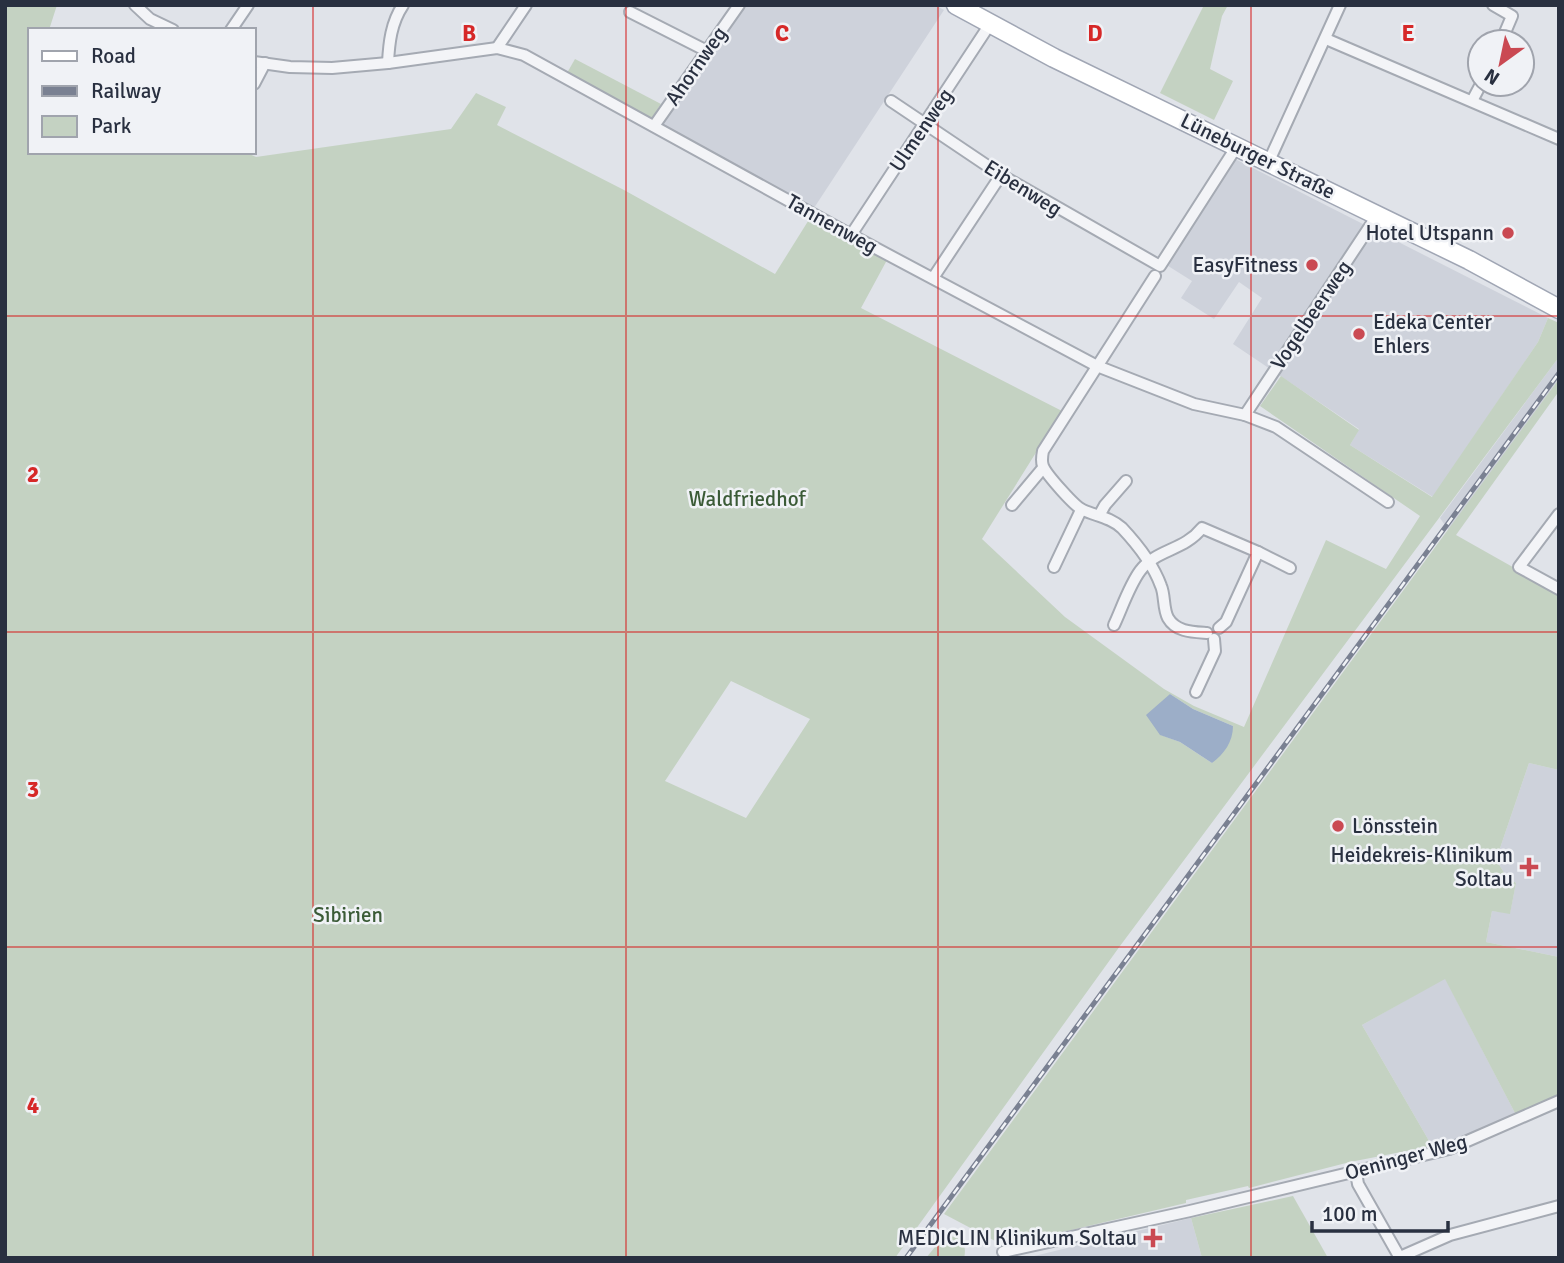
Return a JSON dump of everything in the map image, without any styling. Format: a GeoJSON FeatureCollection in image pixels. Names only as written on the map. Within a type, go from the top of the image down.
{"type":"FeatureCollection","features":[{"type":"Feature","properties":{"kind":"main road","name":"Lüneburger Straße"},"geometry":{"type":"LineString","coordinates":[[956,5],[1378,214],[1559,309]]}},
{"type":"Feature","properties":{"kind":"street"},"geometry":{"type":"LineString","coordinates":[[135,5],[150,19],[169,28]]}},
{"type":"Feature","properties":{"kind":"street"},"geometry":{"type":"LineString","coordinates":[[232,28],[248,5]]}},
{"type":"Feature","properties":{"kind":"street"},"geometry":{"type":"LineString","coordinates":[[388,63],[389,41],[403,5]]}},
{"type":"Feature","properties":{"kind":"street"},"geometry":{"type":"LineString","coordinates":[[497,48],[526,5]]}},
{"type":"Feature","properties":{"kind":"street","name":"Ahornweg"},"geometry":{"type":"LineString","coordinates":[[654,126],[739,5]]}},
{"type":"Feature","properties":{"kind":"street"},"geometry":{"type":"LineString","coordinates":[[1269,161],[1340,5]]}},
{"type":"Feature","properties":{"kind":"street"},"geometry":{"type":"LineString","coordinates":[[1493,5],[1512,16],[1507,28]]}},
{"type":"Feature","properties":{"kind":"street"},"geometry":{"type":"LineString","coordinates":[[630,12],[707,51]]}},
{"type":"Feature","properties":{"kind":"street","name":"Ulmenweg"},"geometry":{"type":"LineString","coordinates":[[851,235],[990,24]]}},
{"type":"Feature","properties":{"kind":"street"},"geometry":{"type":"LineString","coordinates":[[1326,39],[1559,139]]}},
{"type":"Feature","properties":{"kind":"street","name":"Tannenweg"},"geometry":{"type":"LineString","coordinates":[[259,63],[332,68],[497,48],[524,55],[851,235],[1097,366],[1194,404],[1245,415],[1276,427],[1388,502]]}},
{"type":"Feature","properties":{"kind":"street"},"geometry":{"type":"LineString","coordinates":[[1472,102],[1474,98]]}},
{"type":"Feature","properties":{"kind":"street","name":"Eibenweg"},"geometry":{"type":"LineString","coordinates":[[891,101],[1001,175],[1157,271]]}},
{"type":"Feature","properties":{"kind":"street"},"geometry":{"type":"LineString","coordinates":[[1237,146],[1041,459],[1043,468],[1080,510],[1100,514],[1119,525],[1150,562],[1162,587],[1168,618],[1187,631],[1213,633],[1226,622],[1258,552]]}},
{"type":"Feature","properties":{"kind":"street"},"geometry":{"type":"LineString","coordinates":[[933,278],[1001,175]]}},
{"type":"Feature","properties":{"kind":"street","name":"Vogelbeerweg"},"geometry":{"type":"LineString","coordinates":[[1245,415],[1378,214]]}},
{"type":"Feature","properties":{"kind":"street"},"geometry":{"type":"LineString","coordinates":[[1012,505],[1043,468]]}},
{"type":"Feature","properties":{"kind":"street"},"geometry":{"type":"LineString","coordinates":[[1100,514],[1126,481]]}},
{"type":"Feature","properties":{"kind":"street"},"geometry":{"type":"LineString","coordinates":[[1054,567],[1080,510]]}},
{"type":"Feature","properties":{"kind":"street"},"geometry":{"type":"LineString","coordinates":[[1559,514],[1519,567],[1559,589]]}},
{"type":"Feature","properties":{"kind":"street"},"geometry":{"type":"LineString","coordinates":[[1114,625],[1140,571],[1150,562],[1193,539],[1202,528],[1290,568]]}},
{"type":"Feature","properties":{"kind":"street"},"geometry":{"type":"LineString","coordinates":[[1196,692],[1215,651],[1213,633]]}},
{"type":"Feature","properties":{"kind":"street","name":"Oeninger Weg"},"geometry":{"type":"LineString","coordinates":[[1003,1252],[1449,1149],[1559,1101]]}},
{"type":"Feature","properties":{"kind":"street"},"geometry":{"type":"LineString","coordinates":[[1356,1172],[1358,1184],[1400,1257],[1450,1235],[1559,1206]]}},
{"type":"Feature","properties":{"kind":"shaded area"},"geometry":{"type":"Polygon","coordinates":[[[747,5],[935,5],[944,10],[812,211],[660,126],[747,5]]]}},
{"type":"Feature","properties":{"kind":"shaded area"},"geometry":{"type":"Polygon","coordinates":[[[1233,158],[1548,318],[1538,342],[1433,497],[1350,445],[1359,429],[1233,344],[1262,298],[1239,282],[1214,319],[1181,298],[1192,281],[1165,264],[1233,158]]]}},
{"type":"Feature","properties":{"kind":"shaded area"},"geometry":{"type":"Polygon","coordinates":[[[1559,357],[1559,379],[1449,531],[1440,518],[1559,357]]]}},
{"type":"Feature","properties":{"kind":"shaded area","name":"Heidekreis-Klinikum Soltau"},"geometry":{"type":"Polygon","coordinates":[[[1529,763],[1559,770],[1559,957],[1486,942],[1492,911],[1510,913],[1516,883],[1505,874],[1496,860],[1529,763]]]}},
{"type":"Feature","properties":{"kind":"shaded area"},"geometry":{"type":"Polygon","coordinates":[[[1445,978],[1516,1115],[1452,1141],[1432,1146],[1362,1025],[1445,978]]]}},
{"type":"Feature","properties":{"kind":"shaded area","name":"MEDICLIN Klinikum Soltau"},"geometry":{"type":"Polygon","coordinates":[[[1191,1218],[1202,1258],[1026,1258],[1191,1218]]]}},
{"type":"Feature","properties":{"kind":"green space","name":"Sibirien"},"geometry":{"type":"Polygon","coordinates":[[[5,5],[57,5],[50,28],[28,28],[28,154],[249,154],[256,157],[451,129],[476,93],[506,107],[497,125],[624,190],[775,274],[810,218],[887,260],[861,308],[1062,411],[982,539],[1065,617],[1164,689],[1194,706],[1244,727],[1326,540],[1386,569],[1420,516],[1260,406],[1281,376],[1359,430],[1350,445],[1432,497],[1538,342],[1548,318],[1559,323],[1559,357],[1120,946],[895,1258],[5,1258],[5,5]],[[731,681],[665,781],[746,818],[810,719],[731,681]],[[1170,694],[1161,735],[1180,742],[1212,763],[1233,726],[1193,709],[1170,694]]]}},
{"type":"Feature","properties":{"kind":"green space"},"geometry":{"type":"Polygon","coordinates":[[[1204,5],[1228,5],[1222,16],[1210,69],[1233,81],[1214,120],[1160,93],[1204,5]]]}},
{"type":"Feature","properties":{"kind":"green space"},"geometry":{"type":"Polygon","coordinates":[[[575,59],[661,104],[651,119],[567,73],[575,59]]]}},
{"type":"Feature","properties":{"kind":"green space"},"geometry":{"type":"Polygon","coordinates":[[[1559,379],[1559,391],[1456,535],[1559,593],[1559,770],[1529,763],[1496,860],[1505,874],[1516,883],[1510,914],[1492,911],[1486,942],[1559,957],[1559,1094],[1516,1115],[1445,979],[1362,1025],[1432,1146],[1186,1200],[1186,1203],[1008,1245],[999,1243],[944,1214],[1559,379]]]}},
{"type":"Feature","properties":{"kind":"green space"},"geometry":{"type":"Polygon","coordinates":[[[1293,1196],[1328,1258],[1202,1258],[1191,1218],[1293,1196]]]}},
{"type":"Feature","properties":{"kind":"green space"},"geometry":{"type":"Polygon","coordinates":[[[944,1236],[961,1241],[965,1248],[964,1258],[926,1258],[944,1236]]]}},
{"type":"Feature","properties":{"kind":"water"},"geometry":{"type":"Polygon","coordinates":[[[1170,694],[1193,709],[1233,726],[1227,747],[1212,763],[1180,742],[1160,735],[1146,715],[1170,694]]]}},
{"type":"Feature","properties":{"kind":"railway"},"geometry":{"type":"LineString","coordinates":[[906,1258],[1559,373]]}},
{"type":"Feature","properties":{"kind":"place","name":"Hotel Utspann"},"geometry":{"type":"Point","coordinates":[1508,233]}},
{"type":"Feature","properties":{"kind":"place","name":"EasyFitness"},"geometry":{"type":"Point","coordinates":[1312,265]}},
{"type":"Feature","properties":{"kind":"place","name":"Edeka Center Ehlers"},"geometry":{"type":"Point","coordinates":[1359,334]}},
{"type":"Feature","properties":{"kind":"place","name":"Lönsstein"},"geometry":{"type":"Point","coordinates":[1338,826]}},
{"type":"Feature","properties":{"kind":"place","name":"Heidekreis-Klinikum Soltau"},"geometry":{"type":"Point","coordinates":[1529,867]}},
{"type":"Feature","properties":{"kind":"place","name":"MEDICLIN Klinikum Soltau"},"geometry":{"type":"Point","coordinates":[1153,1238]}},
{"type":"Feature","properties":{"kind":"park label","name":"Waldfriedhof"},"geometry":{"type":"Point","coordinates":[747,499]}}]}
